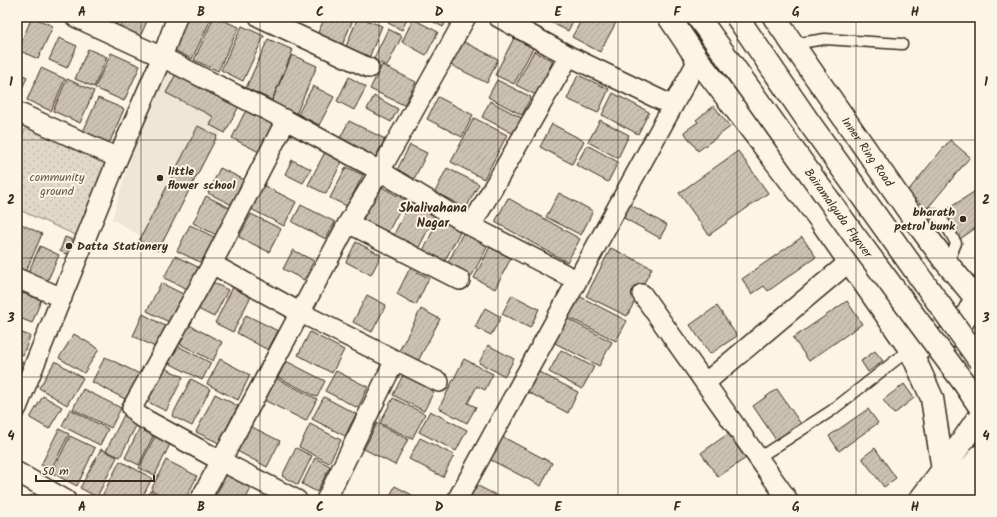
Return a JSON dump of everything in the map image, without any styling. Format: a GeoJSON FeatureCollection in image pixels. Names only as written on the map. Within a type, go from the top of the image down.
{"type":"FeatureCollection","features":[{"type":"Feature","properties":{"kind":"main road"},"geometry":{"type":"LineString","coordinates":[[669,17],[698,60],[819,218],[908,347],[932,398],[943,470]]}},
{"type":"Feature","properties":{"kind":"main road","name":"Bairamalguda Flyover"},"geometry":{"type":"LineString","coordinates":[[698,17],[854,235],[964,383],[980,407]]}},
{"type":"Feature","properties":{"kind":"main road"},"geometry":{"type":"LineString","coordinates":[[737,17],[808,121],[980,361]]}},
{"type":"Feature","properties":{"kind":"main road","name":"Inner Ring Road"},"geometry":{"type":"LineString","coordinates":[[774,17],[914,219],[945,261],[977,297]]}},
{"type":"Feature","properties":{"kind":"main road"},"geometry":{"type":"LineString","coordinates":[[908,347],[928,346],[942,341],[964,321],[977,297]]}},
{"type":"Feature","properties":{"kind":"main road"},"geometry":{"type":"LineString","coordinates":[[920,500],[943,470],[980,415]]}},
{"type":"Feature","properties":{"kind":"main road"},"geometry":{"type":"LineString","coordinates":[[944,500],[964,478],[980,456]]}},
{"type":"Feature","properties":{"kind":"main road"},"geometry":{"type":"LineString","coordinates":[[964,478],[980,498]]}},
{"type":"Feature","properties":{"kind":"street"},"geometry":{"type":"LineString","coordinates":[[75,17],[162,57],[286,120],[380,171],[471,226],[576,280]]}},
{"type":"Feature","properties":{"kind":"street"},"geometry":{"type":"LineString","coordinates":[[17,408],[118,158],[162,57],[177,17]]}},
{"type":"Feature","properties":{"kind":"street"},"geometry":{"type":"LineString","coordinates":[[259,17],[369,68]]}},
{"type":"Feature","properties":{"kind":"street"},"geometry":{"type":"LineString","coordinates":[[200,500],[348,223],[380,171],[466,17]]}},
{"type":"Feature","properties":{"kind":"street"},"geometry":{"type":"LineString","coordinates":[[498,17],[569,56],[673,106]]}},
{"type":"Feature","properties":{"kind":"street"},"geometry":{"type":"LineString","coordinates":[[471,226],[569,56]]}},
{"type":"Feature","properties":{"kind":"street"},"geometry":{"type":"LineString","coordinates":[[457,500],[576,280],[698,60]]}},
{"type":"Feature","properties":{"kind":"street"},"geometry":{"type":"LineString","coordinates":[[17,112],[118,158]]}},
{"type":"Feature","properties":{"kind":"street"},"geometry":{"type":"LineString","coordinates":[[286,120],[212,264],[132,408],[139,416],[221,461],[297,500]]}},
{"type":"Feature","properties":{"kind":"street"},"geometry":{"type":"LineString","coordinates":[[348,223],[460,280]]}},
{"type":"Feature","properties":{"kind":"street"},"geometry":{"type":"LineString","coordinates":[[705,383],[849,262]]}},
{"type":"Feature","properties":{"kind":"street"},"geometry":{"type":"LineString","coordinates":[[212,264],[301,313],[438,382]]}},
{"type":"Feature","properties":{"kind":"street"},"geometry":{"type":"LineString","coordinates":[[17,278],[62,298]]}},
{"type":"Feature","properties":{"kind":"street"},"geometry":{"type":"LineString","coordinates":[[642,294],[788,500]]}},
{"type":"Feature","properties":{"kind":"street"},"geometry":{"type":"LineString","coordinates":[[326,500],[395,360]]}},
{"type":"Feature","properties":{"kind":"street"},"geometry":{"type":"LineString","coordinates":[[17,472],[66,500]]}},
{"type":"Feature","properties":{"kind":"lane"},"geometry":{"type":"LineString","coordinates":[[793,44],[825,39],[902,44]]}},
{"type":"Feature","properties":{"kind":"lane"},"geometry":{"type":"LineString","coordinates":[[758,458],[831,411],[908,347]]}},
{"type":"Feature","properties":{"kind":"shaded area","name":"little flower school"},"geometry":{"type":"Polygon","coordinates":[[[163,71],[183,75],[237,104],[157,246],[112,219],[137,136],[163,71]]]}},
{"type":"Feature","properties":{"kind":"green space","name":"community ground"},"geometry":{"type":"Polygon","coordinates":[[[26,127],[109,162],[82,238],[17,209],[17,148],[26,127]]]}},
{"type":"Feature","properties":{"kind":"building"},"geometry":{"type":"Polygon","coordinates":[[[17,17],[23,17],[17,32],[17,17]]]}},
{"type":"Feature","properties":{"kind":"building"},"geometry":{"type":"Polygon","coordinates":[[[32,17],[53,26],[38,59],[18,50],[32,17]]]}},
{"type":"Feature","properties":{"kind":"building"},"geometry":{"type":"Polygon","coordinates":[[[87,17],[120,17],[115,29],[87,17]]]}},
{"type":"Feature","properties":{"kind":"building"},"geometry":{"type":"Polygon","coordinates":[[[124,17],[149,17],[139,39],[118,30],[124,17]]]}},
{"type":"Feature","properties":{"kind":"building"},"geometry":{"type":"Polygon","coordinates":[[[182,17],[212,17],[192,59],[168,47],[182,17]]]}},
{"type":"Feature","properties":{"kind":"building"},"geometry":{"type":"Polygon","coordinates":[[[214,17],[239,27],[218,71],[194,60],[214,17]]]}},
{"type":"Feature","properties":{"kind":"building"},"geometry":{"type":"Polygon","coordinates":[[[325,17],[354,17],[341,48],[316,37],[325,17]]]}},
{"type":"Feature","properties":{"kind":"building"},"geometry":{"type":"Polygon","coordinates":[[[358,17],[382,26],[369,58],[345,49],[358,17]]]}},
{"type":"Feature","properties":{"kind":"building"},"geometry":{"type":"Polygon","coordinates":[[[390,17],[408,17],[402,30],[388,23],[390,17]]]}},
{"type":"Feature","properties":{"kind":"building"},"geometry":{"type":"Polygon","coordinates":[[[424,17],[448,17],[443,27],[424,17]]]}},
{"type":"Feature","properties":{"kind":"building"},"geometry":{"type":"Polygon","coordinates":[[[540,17],[575,17],[568,31],[540,17]]]}},
{"type":"Feature","properties":{"kind":"building"},"geometry":{"type":"Polygon","coordinates":[[[583,17],[619,17],[600,52],[572,37],[583,17]]]}},
{"type":"Feature","properties":{"kind":"building"},"geometry":{"type":"Polygon","coordinates":[[[413,19],[438,32],[426,55],[402,42],[413,19]]]}},
{"type":"Feature","properties":{"kind":"building"},"geometry":{"type":"Polygon","coordinates":[[[242,26],[264,36],[243,81],[221,70],[242,26]]]}},
{"type":"Feature","properties":{"kind":"building"},"geometry":{"type":"Polygon","coordinates":[[[388,29],[402,36],[387,66],[373,60],[388,29]]]}},
{"type":"Feature","properties":{"kind":"building"},"geometry":{"type":"Polygon","coordinates":[[[59,38],[77,46],[67,68],[49,60],[59,38]]]}},
{"type":"Feature","properties":{"kind":"building"},"geometry":{"type":"Polygon","coordinates":[[[514,38],[533,48],[514,84],[495,75],[514,38]]]}},
{"type":"Feature","properties":{"kind":"building"},"geometry":{"type":"Polygon","coordinates":[[[268,39],[293,50],[272,100],[246,88],[268,39]]]}},
{"type":"Feature","properties":{"kind":"building"},"geometry":{"type":"Polygon","coordinates":[[[460,40],[498,59],[487,83],[449,64],[460,40]]]}},
{"type":"Feature","properties":{"kind":"building"},"geometry":{"type":"Polygon","coordinates":[[[88,49],[107,57],[94,87],[75,79],[88,49]]]}},
{"type":"Feature","properties":{"kind":"building"},"geometry":{"type":"Polygon","coordinates":[[[534,51],[553,61],[536,95],[516,85],[534,51]]]}},
{"type":"Feature","properties":{"kind":"building"},"geometry":{"type":"Polygon","coordinates":[[[111,53],[140,66],[124,101],[95,88],[111,53]]]}},
{"type":"Feature","properties":{"kind":"building"},"geometry":{"type":"Polygon","coordinates":[[[292,55],[317,66],[296,114],[271,103],[292,55]]]}},
{"type":"Feature","properties":{"kind":"building"},"geometry":{"type":"Polygon","coordinates":[[[382,65],[416,82],[404,105],[370,89],[382,65]]]}},
{"type":"Feature","properties":{"kind":"building"},"geometry":{"type":"Polygon","coordinates":[[[41,68],[65,79],[51,111],[27,100],[41,68]]]}},
{"type":"Feature","properties":{"kind":"building"},"geometry":{"type":"Polygon","coordinates":[[[17,72],[27,77],[19,96],[17,96],[17,72]]]}},
{"type":"Feature","properties":{"kind":"building"},"geometry":{"type":"Polygon","coordinates":[[[176,74],[239,106],[225,133],[210,125],[214,117],[166,93],[176,74]]]}},
{"type":"Feature","properties":{"kind":"building"},"geometry":{"type":"Polygon","coordinates":[[[578,75],[609,89],[598,113],[567,99],[578,75]]]}},
{"type":"Feature","properties":{"kind":"building"},"geometry":{"type":"Polygon","coordinates":[[[349,77],[366,87],[354,110],[337,101],[349,77]]]}},
{"type":"Feature","properties":{"kind":"building"},"geometry":{"type":"Polygon","coordinates":[[[67,79],[94,91],[80,123],[53,111],[67,79]]]}},
{"type":"Feature","properties":{"kind":"building"},"geometry":{"type":"Polygon","coordinates":[[[497,80],[531,97],[522,115],[488,97],[497,80]]]}},
{"type":"Feature","properties":{"kind":"building"},"geometry":{"type":"Polygon","coordinates":[[[313,86],[334,97],[319,125],[298,114],[313,86]]]}},
{"type":"Feature","properties":{"kind":"building"},"geometry":{"type":"Polygon","coordinates":[[[613,93],[649,112],[638,134],[602,115],[613,93]]]}},
{"type":"Feature","properties":{"kind":"building"},"geometry":{"type":"Polygon","coordinates":[[[374,96],[398,109],[391,122],[367,109],[374,96]]]}},
{"type":"Feature","properties":{"kind":"building"},"geometry":{"type":"Polygon","coordinates":[[[438,97],[473,115],[462,137],[427,119],[438,97]]]}},
{"type":"Feature","properties":{"kind":"building"},"geometry":{"type":"Polygon","coordinates":[[[98,98],[124,109],[109,144],[83,132],[98,98]]]}},
{"type":"Feature","properties":{"kind":"building"},"geometry":{"type":"Polygon","coordinates":[[[490,101],[522,118],[514,134],[482,117],[490,101]]]}},
{"type":"Feature","properties":{"kind":"building"},"geometry":{"type":"Polygon","coordinates":[[[714,106],[730,127],[698,151],[684,132],[698,122],[696,120],[714,106]]]}},
{"type":"Feature","properties":{"kind":"building"},"geometry":{"type":"Polygon","coordinates":[[[246,110],[275,125],[261,153],[232,138],[246,110]]]}},
{"type":"Feature","properties":{"kind":"building"},"geometry":{"type":"Polygon","coordinates":[[[474,118],[507,135],[484,179],[451,162],[474,118]]]}},
{"type":"Feature","properties":{"kind":"building"},"geometry":{"type":"Polygon","coordinates":[[[600,120],[629,135],[618,158],[588,142],[600,120]]]}},
{"type":"Feature","properties":{"kind":"building"},"geometry":{"type":"Polygon","coordinates":[[[349,121],[385,139],[375,158],[339,140],[349,121]]]}},
{"type":"Feature","properties":{"kind":"building"},"geometry":{"type":"Polygon","coordinates":[[[552,124],[584,141],[572,164],[540,147],[552,124]]]}},
{"type":"Feature","properties":{"kind":"building"},"geometry":{"type":"Polygon","coordinates":[[[198,126],[217,136],[158,251],[139,241],[198,126]]]}},
{"type":"Feature","properties":{"kind":"building"},"geometry":{"type":"Polygon","coordinates":[[[950,140],[970,157],[927,209],[907,192],[950,140]]]}},
{"type":"Feature","properties":{"kind":"building"},"geometry":{"type":"Polygon","coordinates":[[[410,145],[427,153],[414,179],[397,170],[410,145]]]}},
{"type":"Feature","properties":{"kind":"building"},"geometry":{"type":"Polygon","coordinates":[[[587,145],[618,162],[608,182],[576,165],[587,145]]]}},
{"type":"Feature","properties":{"kind":"building"},"geometry":{"type":"Polygon","coordinates":[[[738,151],[768,193],[709,235],[679,193],[738,151]]]}},
{"type":"Feature","properties":{"kind":"building"},"geometry":{"type":"Polygon","coordinates":[[[325,152],[342,161],[326,194],[308,185],[325,152]]]}},
{"type":"Feature","properties":{"kind":"building"},"geometry":{"type":"Polygon","coordinates":[[[292,160],[311,169],[303,183],[285,174],[292,160]]]}},
{"type":"Feature","properties":{"kind":"building"},"geometry":{"type":"Polygon","coordinates":[[[346,167],[363,175],[347,206],[330,198],[346,167]]]}},
{"type":"Feature","properties":{"kind":"building"},"geometry":{"type":"Polygon","coordinates":[[[220,168],[249,182],[236,207],[208,193],[220,168]]]}},
{"type":"Feature","properties":{"kind":"building"},"geometry":{"type":"Polygon","coordinates":[[[447,168],[479,184],[466,208],[435,192],[447,168]]]}},
{"type":"Feature","properties":{"kind":"building"},"geometry":{"type":"Polygon","coordinates":[[[263,185],[296,202],[284,226],[251,209],[263,185]]]}},
{"type":"Feature","properties":{"kind":"building"},"geometry":{"type":"Polygon","coordinates":[[[380,186],[405,200],[387,234],[362,221],[380,186]]]}},
{"type":"Feature","properties":{"kind":"building","name":"bharath petrol bunk"},"geometry":{"type":"Polygon","coordinates":[[[980,188],[980,225],[960,239],[943,212],[980,188]]]}},
{"type":"Feature","properties":{"kind":"building"},"geometry":{"type":"Polygon","coordinates":[[[559,193],[593,211],[581,235],[546,217],[559,193]]]}},
{"type":"Feature","properties":{"kind":"building"},"geometry":{"type":"Polygon","coordinates":[[[206,196],[234,210],[220,237],[193,223],[206,196]]]}},
{"type":"Feature","properties":{"kind":"building"},"geometry":{"type":"Polygon","coordinates":[[[508,198],[580,239],[567,262],[495,222],[508,198]]]}},
{"type":"Feature","properties":{"kind":"building"},"geometry":{"type":"Polygon","coordinates":[[[410,203],[435,216],[418,249],[393,236],[410,203]]]}},
{"type":"Feature","properties":{"kind":"building"},"geometry":{"type":"Polygon","coordinates":[[[629,204],[667,225],[660,238],[622,217],[629,204]]]}},
{"type":"Feature","properties":{"kind":"building"},"geometry":{"type":"Polygon","coordinates":[[[301,205],[335,222],[326,239],[292,222],[301,205]]]}},
{"type":"Feature","properties":{"kind":"building"},"geometry":{"type":"Polygon","coordinates":[[[251,214],[281,229],[269,252],[239,237],[251,214]]]}},
{"type":"Feature","properties":{"kind":"building"},"geometry":{"type":"Polygon","coordinates":[[[439,218],[461,230],[444,262],[423,251],[439,218]]]}},
{"type":"Feature","properties":{"kind":"building"},"geometry":{"type":"Polygon","coordinates":[[[21,224],[42,234],[26,271],[17,267],[17,232],[21,224]]]}},
{"type":"Feature","properties":{"kind":"building"},"geometry":{"type":"Polygon","coordinates":[[[190,225],[220,240],[208,266],[177,251],[190,225]]]}},
{"type":"Feature","properties":{"kind":"building"},"geometry":{"type":"Polygon","coordinates":[[[464,231],[489,244],[471,277],[447,265],[464,231]]]}},
{"type":"Feature","properties":{"kind":"building","name":"Datta Stationery"},"geometry":{"type":"Polygon","coordinates":[[[65,237],[78,242],[72,257],[60,251],[65,237]]]}},
{"type":"Feature","properties":{"kind":"building"},"geometry":{"type":"Polygon","coordinates":[[[802,237],[816,257],[768,291],[764,286],[752,294],[742,279],[802,237]]]}},
{"type":"Feature","properties":{"kind":"building"},"geometry":{"type":"Polygon","coordinates":[[[356,242],[381,255],[371,275],[346,262],[356,242]]]}},
{"type":"Feature","properties":{"kind":"building"},"geometry":{"type":"Polygon","coordinates":[[[491,245],[512,256],[495,289],[474,278],[491,245]]]}},
{"type":"Feature","properties":{"kind":"building"},"geometry":{"type":"Polygon","coordinates":[[[40,246],[59,255],[47,282],[28,273],[40,246]]]}},
{"type":"Feature","properties":{"kind":"building"},"geometry":{"type":"Polygon","coordinates":[[[611,248],[652,268],[627,316],[586,296],[611,248]]]}},
{"type":"Feature","properties":{"kind":"building"},"geometry":{"type":"Polygon","coordinates":[[[293,250],[314,261],[304,280],[283,269],[293,250]]]}},
{"type":"Feature","properties":{"kind":"building"},"geometry":{"type":"Polygon","coordinates":[[[175,256],[202,269],[192,291],[164,278],[175,256]]]}},
{"type":"Feature","properties":{"kind":"building"},"geometry":{"type":"Polygon","coordinates":[[[410,268],[429,278],[416,305],[397,294],[410,268]]]}},
{"type":"Feature","properties":{"kind":"building"},"geometry":{"type":"Polygon","coordinates":[[[212,282],[228,290],[214,317],[198,309],[212,282]]]}},
{"type":"Feature","properties":{"kind":"building"},"geometry":{"type":"Polygon","coordinates":[[[161,283],[187,296],[173,324],[147,311],[161,283]]]}},
{"type":"Feature","properties":{"kind":"building"},"geometry":{"type":"Polygon","coordinates":[[[233,287],[251,296],[233,332],[215,323],[233,287]]]}},
{"type":"Feature","properties":{"kind":"building"},"geometry":{"type":"Polygon","coordinates":[[[17,291],[41,300],[32,323],[17,317],[17,291]]]}},
{"type":"Feature","properties":{"kind":"building"},"geometry":{"type":"Polygon","coordinates":[[[575,294],[627,321],[616,341],[564,315],[575,294]]]}},
{"type":"Feature","properties":{"kind":"building"},"geometry":{"type":"Polygon","coordinates":[[[367,295],[386,305],[372,332],[353,322],[367,295]]]}},
{"type":"Feature","properties":{"kind":"building"},"geometry":{"type":"Polygon","coordinates":[[[512,295],[539,309],[530,328],[502,314],[512,295]]]}},
{"type":"Feature","properties":{"kind":"building"},"geometry":{"type":"Polygon","coordinates":[[[847,301],[862,324],[809,361],[793,338],[847,301]]]}},
{"type":"Feature","properties":{"kind":"building"},"geometry":{"type":"Polygon","coordinates":[[[717,306],[737,336],[710,354],[690,325],[717,306]]]}},
{"type":"Feature","properties":{"kind":"building"},"geometry":{"type":"Polygon","coordinates":[[[485,308],[501,317],[491,335],[475,327],[485,308]]]}},
{"type":"Feature","properties":{"kind":"building"},"geometry":{"type":"Polygon","coordinates":[[[421,309],[440,319],[417,363],[398,353],[421,309]]]}},
{"type":"Feature","properties":{"kind":"building"},"geometry":{"type":"Polygon","coordinates":[[[143,314],[167,327],[157,348],[133,336],[143,314]]]}},
{"type":"Feature","properties":{"kind":"building"},"geometry":{"type":"Polygon","coordinates":[[[246,315],[278,331],[268,350],[237,333],[246,315]]]}},
{"type":"Feature","properties":{"kind":"building"},"geometry":{"type":"Polygon","coordinates":[[[566,318],[612,342],[599,366],[553,342],[566,318]]]}},
{"type":"Feature","properties":{"kind":"building"},"geometry":{"type":"Polygon","coordinates":[[[189,325],[222,342],[213,361],[180,344],[189,325]]]}},
{"type":"Feature","properties":{"kind":"building"},"geometry":{"type":"Polygon","coordinates":[[[17,331],[30,336],[23,355],[17,353],[17,331]]]}},
{"type":"Feature","properties":{"kind":"building"},"geometry":{"type":"Polygon","coordinates":[[[310,332],[344,350],[332,373],[298,355],[310,332]]]}},
{"type":"Feature","properties":{"kind":"building"},"geometry":{"type":"Polygon","coordinates":[[[74,334],[99,349],[84,373],[59,358],[74,334]]]}},
{"type":"Feature","properties":{"kind":"building"},"geometry":{"type":"Polygon","coordinates":[[[174,344],[211,363],[202,380],[165,361],[174,344]]]}},
{"type":"Feature","properties":{"kind":"building"},"geometry":{"type":"Polygon","coordinates":[[[488,345],[514,359],[505,376],[479,363],[488,345]]]}},
{"type":"Feature","properties":{"kind":"building"},"geometry":{"type":"Polygon","coordinates":[[[561,350],[594,367],[582,389],[549,372],[561,350]]]}},
{"type":"Feature","properties":{"kind":"building"},"geometry":{"type":"Polygon","coordinates":[[[875,351],[883,361],[868,372],[861,361],[875,351]]]}},
{"type":"Feature","properties":{"kind":"building"},"geometry":{"type":"Polygon","coordinates":[[[105,357],[144,376],[131,402],[92,382],[105,357]]]}},
{"type":"Feature","properties":{"kind":"building"},"geometry":{"type":"Polygon","coordinates":[[[220,359],[250,375],[238,400],[207,384],[220,359]]]}},
{"type":"Feature","properties":{"kind":"building"},"geometry":{"type":"Polygon","coordinates":[[[464,359],[493,374],[485,390],[477,386],[468,403],[476,407],[467,423],[439,408],[464,359]]]}},
{"type":"Feature","properties":{"kind":"building"},"geometry":{"type":"Polygon","coordinates":[[[17,360],[23,362],[17,379],[17,360]]]}},
{"type":"Feature","properties":{"kind":"building"},"geometry":{"type":"Polygon","coordinates":[[[55,361],[83,378],[67,405],[39,388],[55,361]]]}},
{"type":"Feature","properties":{"kind":"building"},"geometry":{"type":"Polygon","coordinates":[[[286,361],[325,381],[317,397],[278,377],[286,361]]]}},
{"type":"Feature","properties":{"kind":"building"},"geometry":{"type":"Polygon","coordinates":[[[163,367],[183,377],[166,411],[146,401],[163,367]]]}},
{"type":"Feature","properties":{"kind":"building"},"geometry":{"type":"Polygon","coordinates":[[[535,370],[578,392],[568,413],[524,390],[535,370]]]}},
{"type":"Feature","properties":{"kind":"building"},"geometry":{"type":"Polygon","coordinates":[[[336,371],[368,387],[358,408],[325,391],[336,371]]]}},
{"type":"Feature","properties":{"kind":"building"},"geometry":{"type":"Polygon","coordinates":[[[405,371],[436,387],[424,411],[393,395],[405,371]]]}},
{"type":"Feature","properties":{"kind":"building"},"geometry":{"type":"Polygon","coordinates":[[[276,378],[317,399],[306,421],[264,400],[276,378]]]}},
{"type":"Feature","properties":{"kind":"building"},"geometry":{"type":"Polygon","coordinates":[[[191,379],[210,389],[192,426],[172,416],[191,379]]]}},
{"type":"Feature","properties":{"kind":"building"},"geometry":{"type":"Polygon","coordinates":[[[904,384],[914,398],[894,414],[883,400],[904,384]]]}},
{"type":"Feature","properties":{"kind":"building"},"geometry":{"type":"Polygon","coordinates":[[[83,389],[121,408],[111,428],[73,409],[83,389]]]}},
{"type":"Feature","properties":{"kind":"building"},"geometry":{"type":"Polygon","coordinates":[[[777,389],[801,424],[776,440],[753,406],[777,389]]]}},
{"type":"Feature","properties":{"kind":"building"},"geometry":{"type":"Polygon","coordinates":[[[215,394],[238,406],[219,443],[196,432],[215,394]]]}},
{"type":"Feature","properties":{"kind":"building"},"geometry":{"type":"Polygon","coordinates":[[[43,396],[62,407],[49,429],[30,418],[43,396]]]}},
{"type":"Feature","properties":{"kind":"building"},"geometry":{"type":"Polygon","coordinates":[[[324,397],[356,414],[345,436],[312,419],[324,397]]]}},
{"type":"Feature","properties":{"kind":"building"},"geometry":{"type":"Polygon","coordinates":[[[393,398],[425,414],[412,439],[380,423],[393,398]]]}},
{"type":"Feature","properties":{"kind":"building"},"geometry":{"type":"Polygon","coordinates":[[[70,409],[108,429],[100,445],[62,426],[70,409]]]}},
{"type":"Feature","properties":{"kind":"building"},"geometry":{"type":"Polygon","coordinates":[[[868,409],[878,423],[839,451],[829,436],[868,409]]]}},
{"type":"Feature","properties":{"kind":"building"},"geometry":{"type":"Polygon","coordinates":[[[430,411],[467,430],[456,451],[419,432],[430,411]]]}},
{"type":"Feature","properties":{"kind":"building"},"geometry":{"type":"Polygon","coordinates":[[[124,415],[138,422],[120,457],[106,451],[124,415]]]}},
{"type":"Feature","properties":{"kind":"building"},"geometry":{"type":"Polygon","coordinates":[[[142,423],[156,430],[139,465],[125,458],[142,423]]]}},
{"type":"Feature","properties":{"kind":"building"},"geometry":{"type":"Polygon","coordinates":[[[377,423],[408,439],[395,465],[364,449],[377,423]]]}},
{"type":"Feature","properties":{"kind":"building"},"geometry":{"type":"Polygon","coordinates":[[[310,424],[341,440],[329,463],[299,447],[310,424]]]}},
{"type":"Feature","properties":{"kind":"building"},"geometry":{"type":"Polygon","coordinates":[[[250,426],[280,441],[267,467],[237,451],[250,426]]]}},
{"type":"Feature","properties":{"kind":"building"},"geometry":{"type":"Polygon","coordinates":[[[59,429],[69,434],[51,470],[41,465],[59,429]]]}},
{"type":"Feature","properties":{"kind":"building"},"geometry":{"type":"Polygon","coordinates":[[[729,433],[746,458],[718,477],[701,453],[729,433]]]}},
{"type":"Feature","properties":{"kind":"building"},"geometry":{"type":"Polygon","coordinates":[[[156,434],[171,442],[155,475],[139,468],[156,434]]]}},
{"type":"Feature","properties":{"kind":"building"},"geometry":{"type":"Polygon","coordinates":[[[70,436],[95,448],[77,486],[52,473],[70,436]]]}},
{"type":"Feature","properties":{"kind":"building"},"geometry":{"type":"Polygon","coordinates":[[[501,436],[552,463],[541,486],[489,459],[501,436]]]}},
{"type":"Feature","properties":{"kind":"building"},"geometry":{"type":"Polygon","coordinates":[[[420,438],[454,455],[443,477],[409,459],[420,438]]]}},
{"type":"Feature","properties":{"kind":"building"},"geometry":{"type":"Polygon","coordinates":[[[296,448],[312,456],[298,485],[282,476],[296,448]]]}},
{"type":"Feature","properties":{"kind":"building"},"geometry":{"type":"Polygon","coordinates":[[[875,448],[896,478],[884,487],[862,458],[875,448]]]}},
{"type":"Feature","properties":{"kind":"building"},"geometry":{"type":"Polygon","coordinates":[[[101,449],[117,457],[97,497],[80,488],[101,449]]]}},
{"type":"Feature","properties":{"kind":"building"},"geometry":{"type":"Polygon","coordinates":[[[315,458],[330,466],[317,492],[302,484],[315,458]]]}},
{"type":"Feature","properties":{"kind":"building"},"geometry":{"type":"Polygon","coordinates":[[[166,460],[197,476],[185,500],[172,500],[151,490],[166,460]]]}},
{"type":"Feature","properties":{"kind":"building"},"geometry":{"type":"Polygon","coordinates":[[[120,461],[152,478],[141,500],[110,500],[102,496],[120,461]]]}},
{"type":"Feature","properties":{"kind":"building"},"geometry":{"type":"Polygon","coordinates":[[[229,470],[254,483],[245,500],[214,499],[229,470]]]}},
{"type":"Feature","properties":{"kind":"building"},"geometry":{"type":"Polygon","coordinates":[[[472,483],[506,500],[464,500],[472,483]]]}},
{"type":"Feature","properties":{"kind":"building"},"geometry":{"type":"Polygon","coordinates":[[[395,486],[412,495],[410,500],[388,500],[395,486]]]}},
{"type":"Feature","properties":{"kind":"building"},"geometry":{"type":"Polygon","coordinates":[[[150,491],[167,500],[146,500],[150,491]]]}},
{"type":"Feature","properties":{"kind":"building"},"geometry":{"type":"Polygon","coordinates":[[[31,495],[38,500],[27,500],[31,495]]]}},
{"type":"Feature","properties":{"kind":"place","name":"little flower school"},"geometry":{"type":"Point","coordinates":[160,178]}},
{"type":"Feature","properties":{"kind":"place","name":"bharath petrol bunk"},"geometry":{"type":"Point","coordinates":[963,219]}},
{"type":"Feature","properties":{"kind":"place","name":"Datta Stationery"},"geometry":{"type":"Point","coordinates":[69,246]}},
{"type":"Feature","properties":{"kind":"district","name":"Shalivahana Nagar"},"geometry":{"type":"Point","coordinates":[433,214]}}]}
